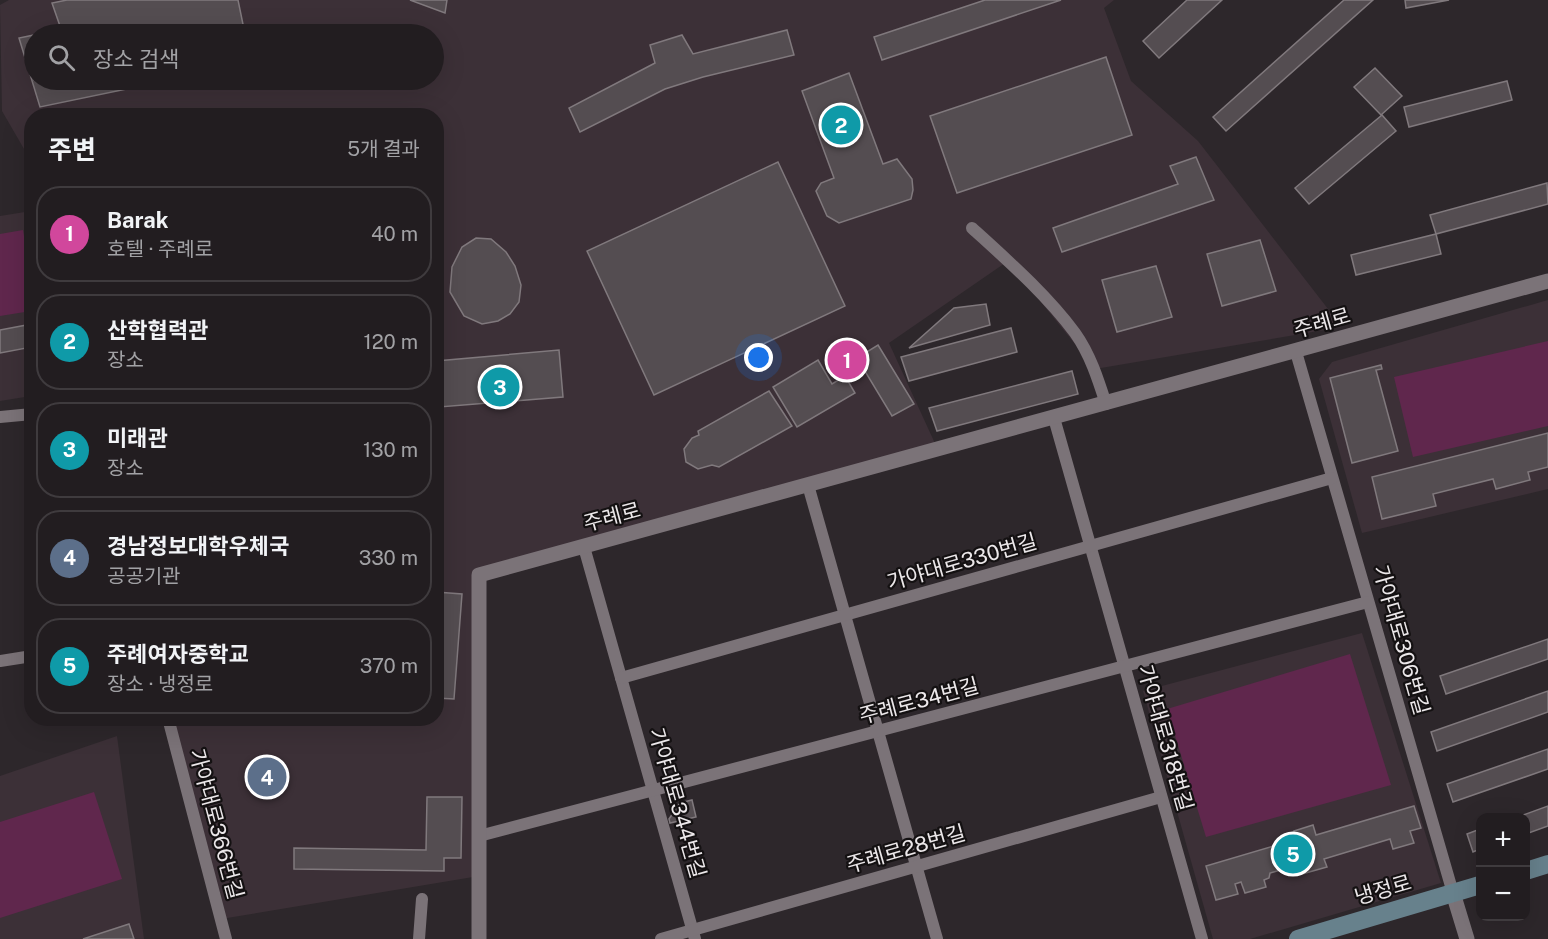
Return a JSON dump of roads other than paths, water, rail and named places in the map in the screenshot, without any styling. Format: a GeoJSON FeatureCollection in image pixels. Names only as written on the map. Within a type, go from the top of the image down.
{"type":"FeatureCollection","features":[{"type":"Feature","properties":{"kind":"main road"},"geometry":{"type":"LineString","coordinates":[[1530,870],[1548,864]]}},
{"type":"Feature","properties":{"kind":"main road","name":"냉정로"},"geometry":{"type":"LineString","coordinates":[[1298,939],[1476,886]]}},
{"type":"Feature","properties":{"kind":"street"},"geometry":{"type":"LineString","coordinates":[[972,228],[1008,261],[1075,333],[1095,369],[1106,404]]}},
{"type":"Feature","properties":{"kind":"street","name":"주례로"},"geometry":{"type":"LineString","coordinates":[[479,939],[479,575],[1548,281]]}},
{"type":"Feature","properties":{"kind":"street","name":"가야대로306번길"},"geometry":{"type":"LineString","coordinates":[[1296,352],[1467,939]]}},
{"type":"Feature","properties":{"kind":"street"},"geometry":{"type":"LineString","coordinates":[[0,417],[24,415]]}},
{"type":"Feature","properties":{"kind":"street","name":"가야대로318번길"},"geometry":{"type":"LineString","coordinates":[[1053,418],[1202,939]]}},
{"type":"Feature","properties":{"kind":"street"},"geometry":{"type":"LineString","coordinates":[[1090,547],[1332,478]]}},
{"type":"Feature","properties":{"kind":"street"},"geometry":{"type":"LineString","coordinates":[[808,485],[937,939]]}},
{"type":"Feature","properties":{"kind":"street","name":"가야대로344번길"},"geometry":{"type":"LineString","coordinates":[[584,546],[693,935]]}},
{"type":"Feature","properties":{"kind":"street","name":"가야대로330번길"},"geometry":{"type":"LineString","coordinates":[[844,615],[1090,547]]}},
{"type":"Feature","properties":{"kind":"street","name":"주례로34번길"},"geometry":{"type":"LineString","coordinates":[[479,836],[1368,602]]}},
{"type":"Feature","properties":{"kind":"street"},"geometry":{"type":"LineString","coordinates":[[621,678],[844,615]]}},
{"type":"Feature","properties":{"kind":"street"},"geometry":{"type":"LineString","coordinates":[[0,661],[24,658]]}},
{"type":"Feature","properties":{"kind":"street","name":"가야대로366번길"},"geometry":{"type":"LineString","coordinates":[[170,726],[226,939]]}},
{"type":"Feature","properties":{"kind":"street","name":"주례로28번길"},"geometry":{"type":"LineString","coordinates":[[661,939],[693,935],[916,867],[1161,797]]}},
{"type":"Feature","properties":{"kind":"street"},"geometry":{"type":"LineString","coordinates":[[419,939],[422,899]]}},
{"type":"Feature","properties":{"kind":"place","name":"산학협력관"},"geometry":{"type":"Point","coordinates":[841,125]}},
{"type":"Feature","properties":{"kind":"place","name":"Barak"},"geometry":{"type":"Point","coordinates":[847,360]}},
{"type":"Feature","properties":{"kind":"place","name":"미래관"},"geometry":{"type":"Point","coordinates":[500,387]}},
{"type":"Feature","properties":{"kind":"place","name":"경남정보대학우체국"},"geometry":{"type":"Point","coordinates":[267,777]}},
{"type":"Feature","properties":{"kind":"place","name":"주례여자중학교"},"geometry":{"type":"Point","coordinates":[1293,854]}}]}
